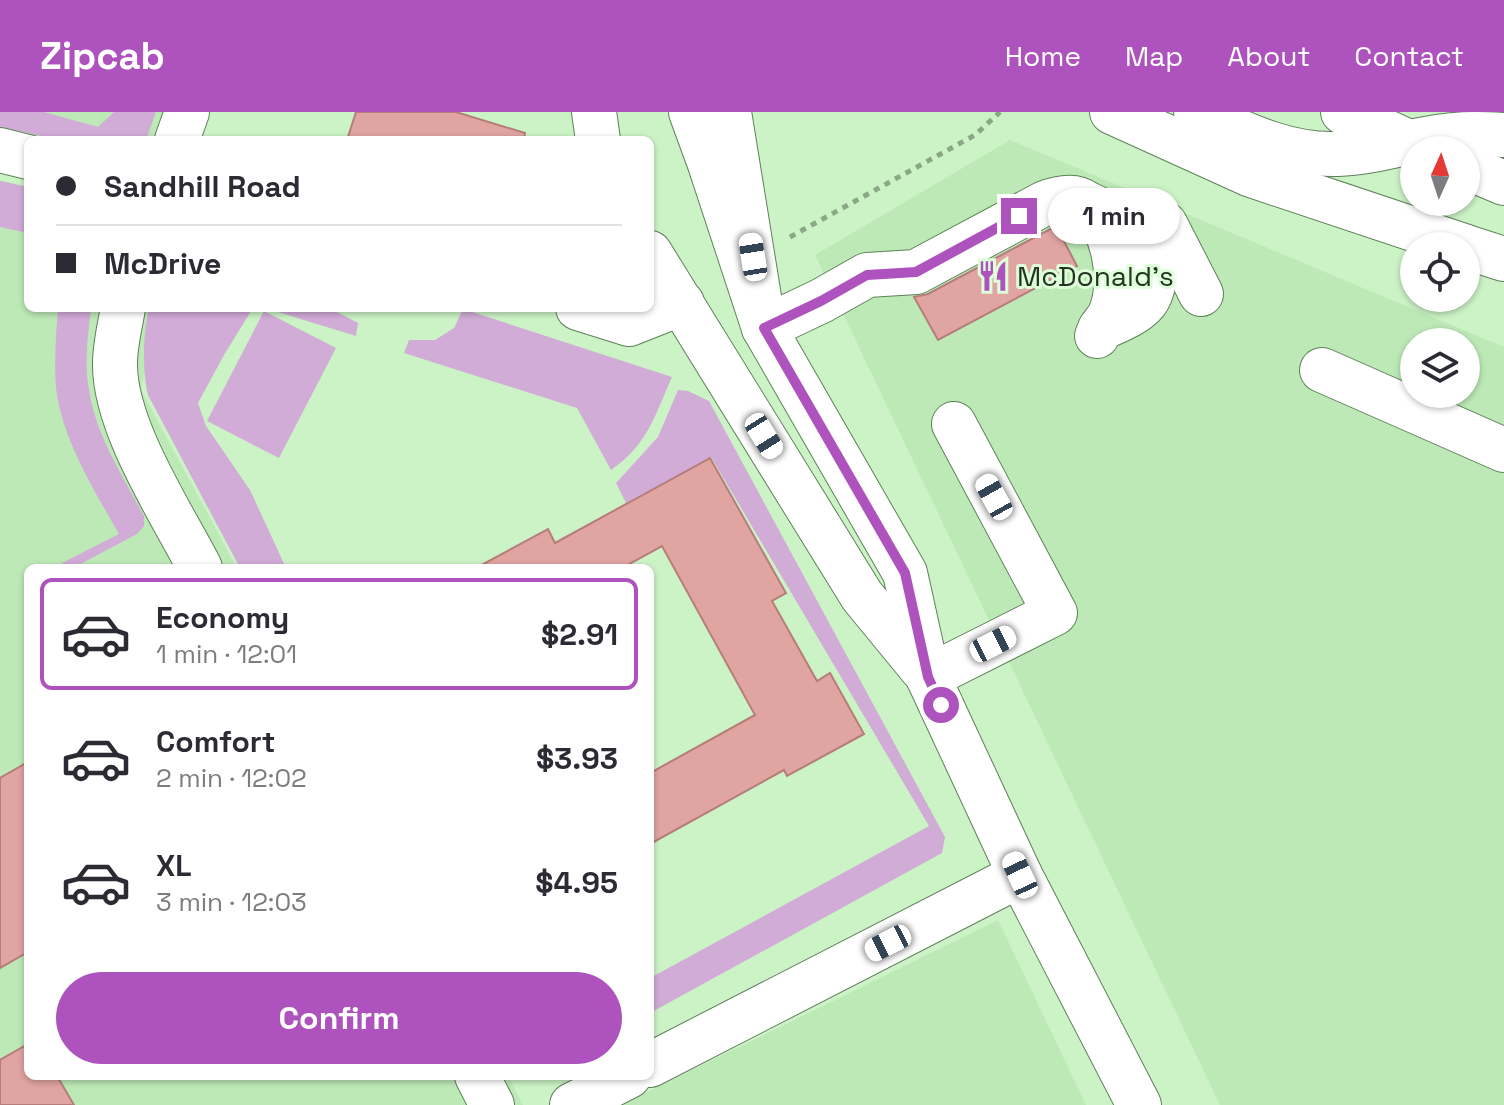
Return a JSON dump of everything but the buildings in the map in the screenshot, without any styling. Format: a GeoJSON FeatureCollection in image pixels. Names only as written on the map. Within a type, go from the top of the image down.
{"type":"FeatureCollection","features":[{"type":"Feature","properties":{"kind":"street"},"geometry":{"type":"LineString","coordinates":[[178,136],[187,112]]}},
{"type":"Feature","properties":{"kind":"street"},"geometry":{"type":"LineString","coordinates":[[594,112],[597,136]]}},
{"type":"Feature","properties":{"kind":"street"},"geometry":{"type":"LineString","coordinates":[[691,112],[764,328],[905,573],[928,677],[1020,875],[1139,1105]]}},
{"type":"Feature","properties":{"kind":"street"},"geometry":{"type":"LineString","coordinates":[[729,112],[764,328]]}},
{"type":"Feature","properties":{"kind":"street"},"geometry":{"type":"LineString","coordinates":[[1112,112],[1251,175],[1423,232]]}},
{"type":"Feature","properties":{"kind":"street"},"geometry":{"type":"LineString","coordinates":[[1196,112],[1260,141],[1288,149],[1338,154],[1400,148]]}},
{"type":"Feature","properties":{"kind":"street"},"geometry":{"type":"LineString","coordinates":[[1343,112],[1400,138]]}},
{"type":"Feature","properties":{"kind":"street"},"geometry":{"type":"LineString","coordinates":[[1448,136],[1480,133],[1504,135]]}},
{"type":"Feature","properties":{"kind":"street"},"geometry":{"type":"LineString","coordinates":[[0,150],[24,156]]}},
{"type":"Feature","properties":{"kind":"street"},"geometry":{"type":"LineString","coordinates":[[1480,173],[1504,183]]}},
{"type":"Feature","properties":{"kind":"street"},"geometry":{"type":"LineString","coordinates":[[1075,190],[1095,186],[1152,214],[1165,224],[1201,294]]}},
{"type":"Feature","properties":{"kind":"street"},"geometry":{"type":"LineString","coordinates":[[764,328],[867,275],[916,272],[1045,203],[1059,197],[1072,198],[1075,190]]}},
{"type":"Feature","properties":{"kind":"street"},"geometry":{"type":"LineString","coordinates":[[1075,190],[1104,226],[1116,267],[1116,292],[1111,312],[1095,341]]}},
{"type":"Feature","properties":{"kind":"street"},"geometry":{"type":"LineString","coordinates":[[1480,251],[1504,259]]}},
{"type":"Feature","properties":{"kind":"street"},"geometry":{"type":"LineString","coordinates":[[654,259],[862,596],[928,677]]}},
{"type":"Feature","properties":{"kind":"street"},"geometry":{"type":"LineString","coordinates":[[591,312],[629,324],[682,303]]}},
{"type":"Feature","properties":{"kind":"street"},"geometry":{"type":"LineString","coordinates":[[122,312],[115,364],[127,424],[142,459],[198,564]]}},
{"type":"Feature","properties":{"kind":"street"},"geometry":{"type":"LineString","coordinates":[[1322,370],[1504,450]]}},
{"type":"Feature","properties":{"kind":"street"},"geometry":{"type":"LineString","coordinates":[[928,677],[1055,613],[954,424]]}},
{"type":"Feature","properties":{"kind":"street"},"geometry":{"type":"LineString","coordinates":[[654,1063],[1020,875]]}},
{"type":"Feature","properties":{"kind":"street"},"geometry":{"type":"LineString","coordinates":[[479,1080],[492,1105]]}},
{"type":"Feature","properties":{"kind":"street"},"geometry":{"type":"LineString","coordinates":[[572,1105],[621,1080]]}},
{"type":"Feature","properties":{"kind":"path"},"geometry":{"type":"LineString","coordinates":[[790,237],[975,135],[998,112]]}},
{"type":"Feature","properties":{"kind":"shaded area"},"geometry":{"type":"Polygon","coordinates":[[[0,112],[165,112],[158,136],[24,137],[0,132],[0,112]]]}},
{"type":"Feature","properties":{"kind":"shaded area"},"geometry":{"type":"Polygon","coordinates":[[[0,112],[44,112],[98,127],[114,112],[156,112],[147,136],[42,136],[0,127],[0,112]]]}},
{"type":"Feature","properties":{"kind":"shaded area"},"geometry":{"type":"Polygon","coordinates":[[[1010,140],[1400,303],[1400,312],[1420,312],[1459,328],[1400,328],[1400,408],[1480,408],[1480,337],[1504,347],[1504,1105],[1220,1105],[815,255],[1010,140]]]}},
{"type":"Feature","properties":{"kind":"shaded area"},"geometry":{"type":"Polygon","coordinates":[[[0,180],[24,186],[24,312],[156,312],[141,390],[235,564],[24,564],[24,1080],[510,1080],[523,1105],[0,1105],[0,180]]]}},
{"type":"Feature","properties":{"kind":"shaded area"},"geometry":{"type":"Polygon","coordinates":[[[0,181],[24,186],[24,232],[0,227],[0,181]]]}},
{"type":"Feature","properties":{"kind":"shaded area"},"geometry":{"type":"Polygon","coordinates":[[[58,312],[91,312],[87,370],[93,407],[111,455],[144,516],[144,526],[137,534],[81,564],[62,564],[119,534],[80,464],[65,426],[56,388],[58,312]]]}},
{"type":"Feature","properties":{"kind":"shaded area"},"geometry":{"type":"Polygon","coordinates":[[[148,312],[251,312],[198,403],[206,426],[250,490],[284,564],[238,564],[148,395],[145,328],[148,312]]]}},
{"type":"Feature","properties":{"kind":"shaded area"},"geometry":{"type":"Polygon","coordinates":[[[263,312],[336,348],[279,458],[207,421],[263,312]]]}},
{"type":"Feature","properties":{"kind":"shaded area"},"geometry":{"type":"Polygon","coordinates":[[[278,312],[337,312],[358,323],[356,336],[278,312]]]}},
{"type":"Feature","properties":{"kind":"shaded area"},"geometry":{"type":"Polygon","coordinates":[[[462,312],[472,312],[672,377],[642,440],[611,470],[577,408],[404,353],[409,340],[435,340],[454,328],[462,312]]]}},
{"type":"Feature","properties":{"kind":"shaded area"},"geometry":{"type":"Polygon","coordinates":[[[678,390],[688,391],[709,401],[945,837],[942,853],[654,1011],[654,976],[929,826],[711,457],[626,503],[616,483],[658,437],[678,390]]]}},
{"type":"Feature","properties":{"kind":"shaded area"},"geometry":{"type":"Polygon","coordinates":[[[998,920],[1086,1105],[621,1105],[998,920]]]}},
{"type":"Feature","properties":{"kind":"place","name":"McDonald's"},"geometry":{"type":"Point","coordinates":[993,276]}},
{"type":"Feature","properties":{"kind":"route"},"geometry":{"type":"LineString","coordinates":[[941,705],[928,677],[905,573],[764,328],[867,275],[916,272],[1019,216]]}}]}
